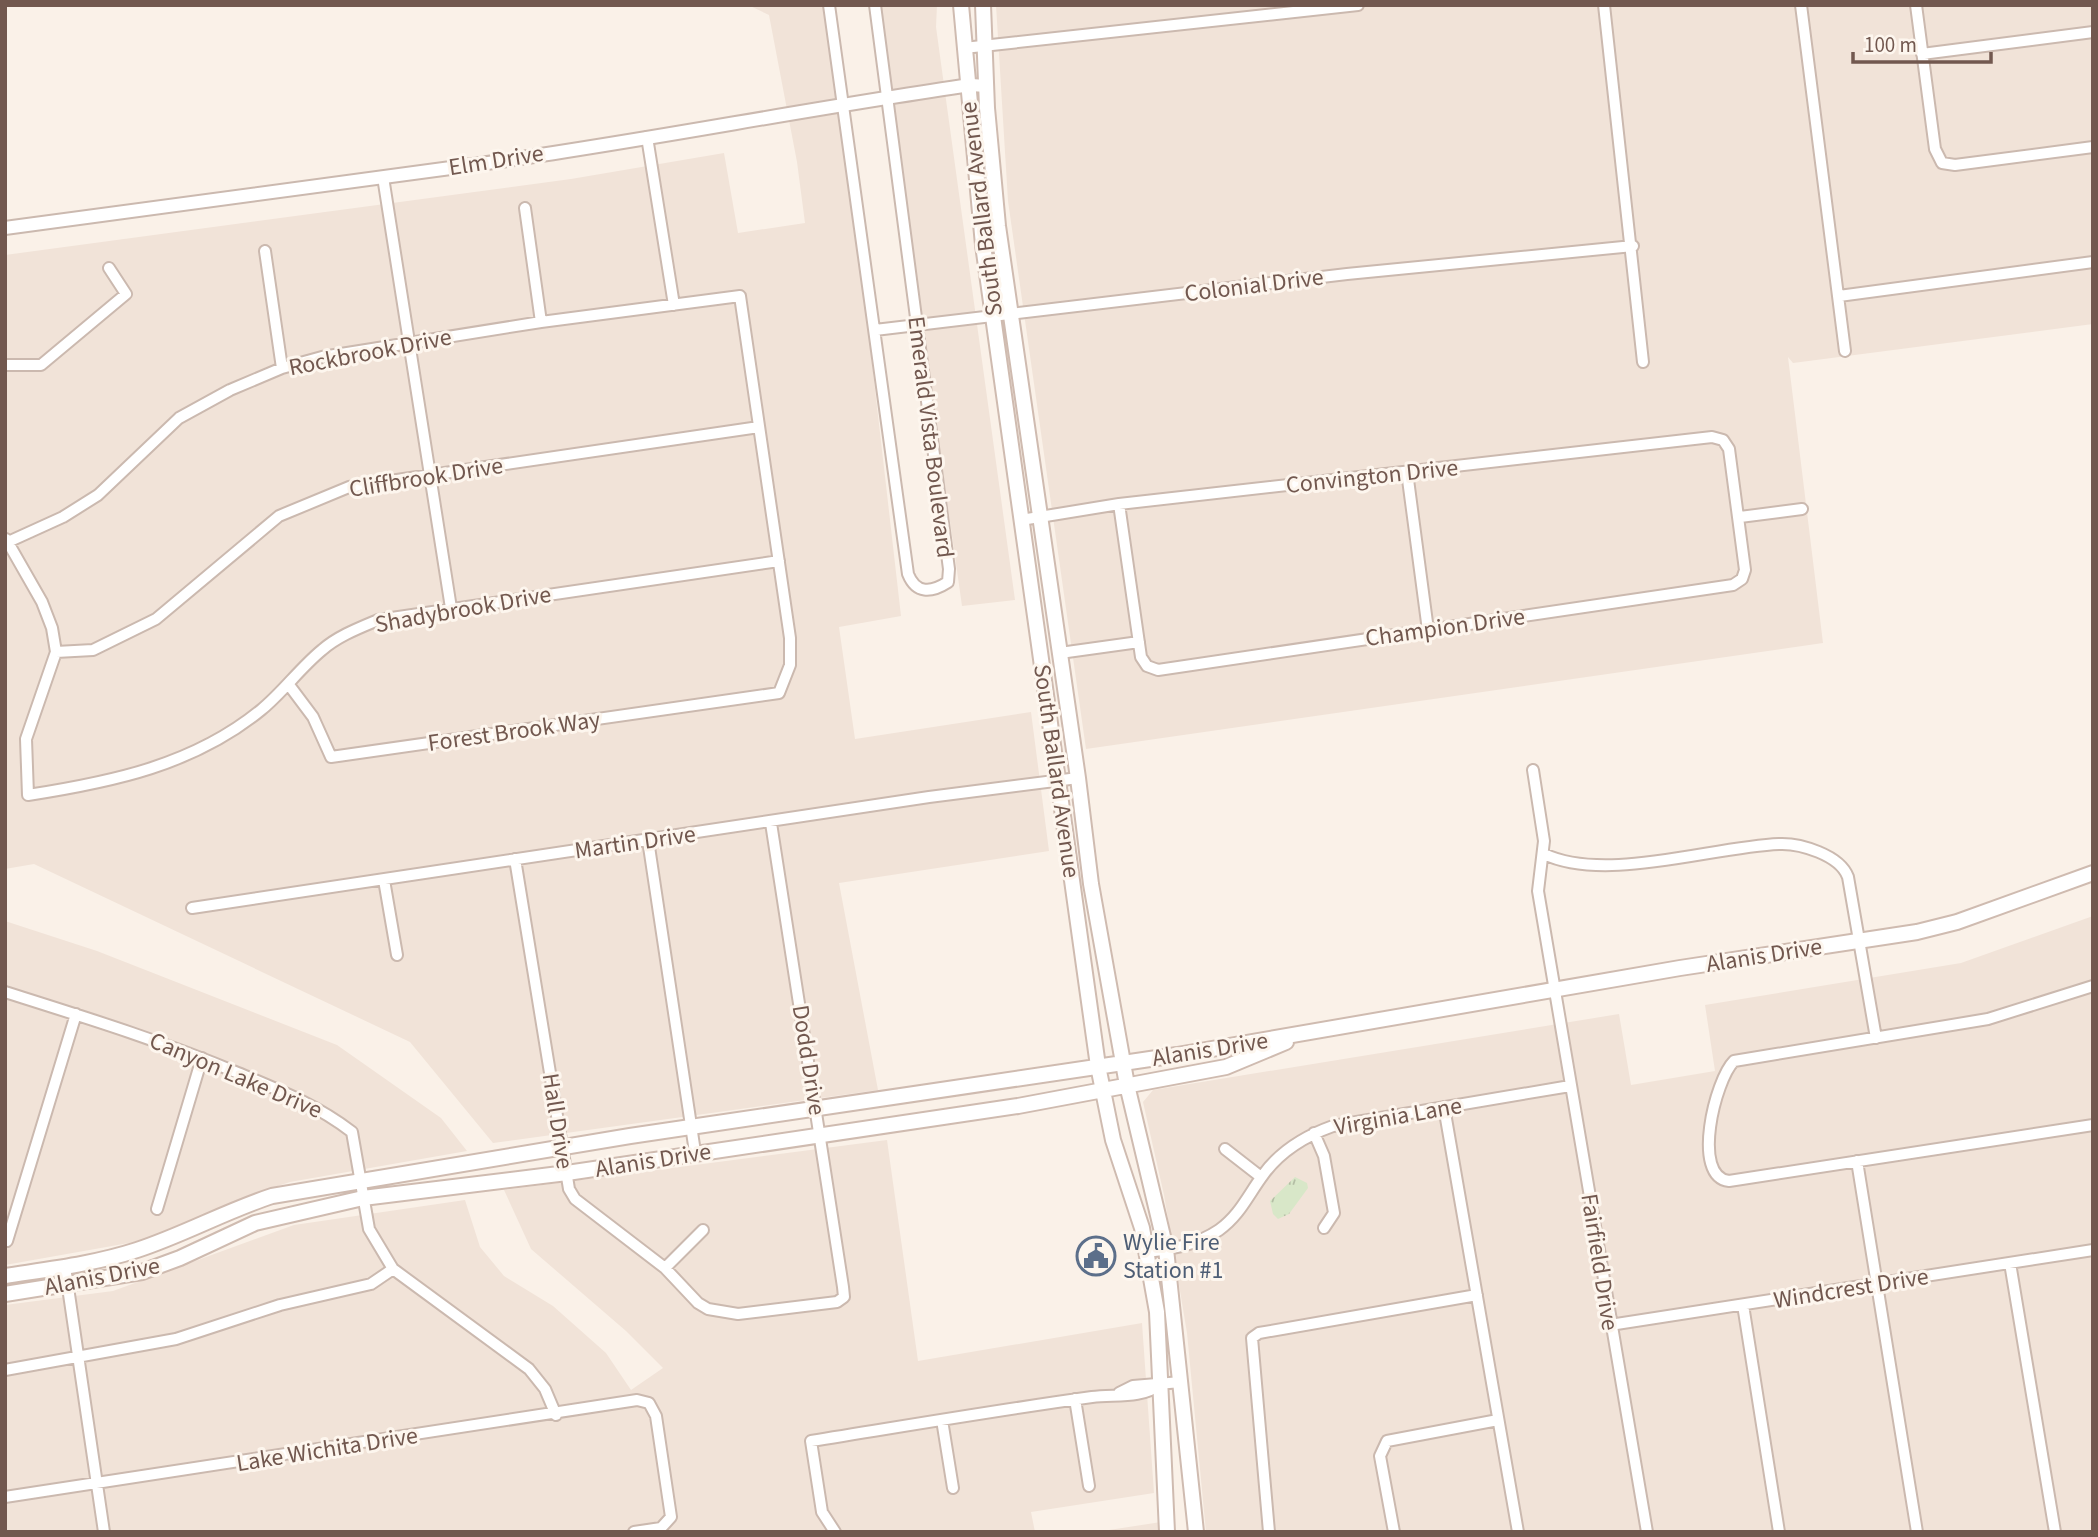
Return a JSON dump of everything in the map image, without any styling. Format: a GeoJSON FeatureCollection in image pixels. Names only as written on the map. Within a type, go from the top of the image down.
{"type":"FeatureCollection","features":[{"type":"Feature","properties":{"kind":"main road","name":"South Ballard Avenue"},"geometry":{"type":"LineString","coordinates":[[961,5],[982,245],[1098,1066],[1113,1140],[1142,1228],[1157,1312],[1167,1532]]}},
{"type":"Feature","properties":{"kind":"main road","name":"South Ballard Avenue"},"geometry":{"type":"LineString","coordinates":[[983,5],[986,86],[998,226],[1091,884],[1127,1085],[1166,1249],[1196,1532]]}},
{"type":"Feature","properties":{"kind":"main road","name":"Alanis Drive"},"geometry":{"type":"LineString","coordinates":[[5,1276],[65,1267],[139,1250],[230,1209],[272,1196],[563,1147],[1304,1034],[1680,968],[1858,941],[1957,922],[2093,873]]}},
{"type":"Feature","properties":{"kind":"main road","name":"Alanis Drive"},"geometry":{"type":"LineString","coordinates":[[5,1294],[142,1272],[180,1258],[255,1223],[363,1198],[567,1173],[1102,1091],[1226,1067],[1304,1034]]}},
{"type":"Feature","properties":{"kind":"street","name":"Emerald Vista Boulevard"},"geometry":{"type":"LineString","coordinates":[[829,5],[845,104],[908,573],[912,585],[924,591],[936,589],[948,582],[948,569],[875,5]]}},
{"type":"Feature","properties":{"kind":"street"},"geometry":{"type":"LineString","coordinates":[[964,48],[1358,5]]}},
{"type":"Feature","properties":{"kind":"street"},"geometry":{"type":"LineString","coordinates":[[1604,5],[1633,246],[1643,362]]}},
{"type":"Feature","properties":{"kind":"street"},"geometry":{"type":"LineString","coordinates":[[1801,5],[1845,351]]}},
{"type":"Feature","properties":{"kind":"street"},"geometry":{"type":"LineString","coordinates":[[1916,5],[1935,149],[1942,163],[1955,165],[2093,147]]}},
{"type":"Feature","properties":{"kind":"street"},"geometry":{"type":"LineString","coordinates":[[1922,54],[2093,32]]}},
{"type":"Feature","properties":{"kind":"street","name":"Elm Drive"},"geometry":{"type":"LineString","coordinates":[[5,228],[383,177],[889,97],[967,86],[986,86]]}},
{"type":"Feature","properties":{"kind":"street"},"geometry":{"type":"LineString","coordinates":[[647,136],[674,305]]}},
{"type":"Feature","properties":{"kind":"street"},"geometry":{"type":"LineString","coordinates":[[383,177],[451,608]]}},
{"type":"Feature","properties":{"kind":"street"},"geometry":{"type":"LineString","coordinates":[[525,208],[541,322]]}},
{"type":"Feature","properties":{"kind":"street","name":"Colonial Drive"},"geometry":{"type":"LineString","coordinates":[[875,330],[1347,274],[1633,246]]}},
{"type":"Feature","properties":{"kind":"street"},"geometry":{"type":"LineString","coordinates":[[265,251],[282,368]]}},
{"type":"Feature","properties":{"kind":"street"},"geometry":{"type":"LineString","coordinates":[[1839,296],[2093,262]]}},
{"type":"Feature","properties":{"kind":"street"},"geometry":{"type":"LineString","coordinates":[[5,365],[41,365],[126,294],[108,268]]}},
{"type":"Feature","properties":{"kind":"street","name":"Rockbrook Drive"},"geometry":{"type":"LineString","coordinates":[[7,540],[63,517],[98,495],[180,418],[230,390],[282,368],[322,357],[541,322],[740,296],[759,427]]}},
{"type":"Feature","properties":{"kind":"street"},"geometry":{"type":"LineString","coordinates":[[759,427],[779,561]]}},
{"type":"Feature","properties":{"kind":"street","name":"Cliffbrook Drive"},"geometry":{"type":"LineString","coordinates":[[56,652],[93,650],[156,619],[279,516],[349,487],[759,427]]}},
{"type":"Feature","properties":{"kind":"street","name":"Convington Drive"},"geometry":{"type":"LineString","coordinates":[[1021,520],[1119,504],[1707,438],[1723,440],[1729,449],[1740,517]]}},
{"type":"Feature","properties":{"kind":"street"},"geometry":{"type":"LineString","coordinates":[[1407,471],[1428,630]]}},
{"type":"Feature","properties":{"kind":"street"},"geometry":{"type":"LineString","coordinates":[[1060,653],[1139,642],[1119,504]]}},
{"type":"Feature","properties":{"kind":"street"},"geometry":{"type":"LineString","coordinates":[[1740,517],[1802,509]]}},
{"type":"Feature","properties":{"kind":"street","name":"Champion Drive"},"geometry":{"type":"LineString","coordinates":[[1139,642],[1141,657],[1147,666],[1158,670],[1733,585],[1742,579],[1745,569],[1740,517]]}},
{"type":"Feature","properties":{"kind":"street"},"geometry":{"type":"LineString","coordinates":[[7,540],[42,601],[52,628],[56,652]]}},
{"type":"Feature","properties":{"kind":"street","name":"Shadybrook Drive"},"geometry":{"type":"LineString","coordinates":[[56,652],[26,739],[29,795],[116,781],[152,769],[229,734],[289,685],[323,649],[349,632],[378,620],[779,561]]}},
{"type":"Feature","properties":{"kind":"street","name":"Forest Brook Way"},"geometry":{"type":"LineString","coordinates":[[289,685],[313,717],[331,757],[779,693],[790,665],[779,561]]}},
{"type":"Feature","properties":{"kind":"street","name":"Fairfield Drive"},"geometry":{"type":"LineString","coordinates":[[1533,770],[1544,854],[1538,891],[1553,992],[1647,1532]]}},
{"type":"Feature","properties":{"kind":"street","name":"Martin Drive"},"geometry":{"type":"LineString","coordinates":[[192,908],[771,823],[929,797],[1078,778]]}},
{"type":"Feature","properties":{"kind":"street","name":"Dodd Drive"},"geometry":{"type":"LineString","coordinates":[[771,823],[845,1297]]}},
{"type":"Feature","properties":{"kind":"street"},"geometry":{"type":"LineString","coordinates":[[648,840],[695,1153]]}},
{"type":"Feature","properties":{"kind":"street"},"geometry":{"type":"LineString","coordinates":[[1544,854],[1562,863],[1618,864],[1781,843],[1816,850],[1846,870],[1876,1038]]}},
{"type":"Feature","properties":{"kind":"street","name":"Hall Drive"},"geometry":{"type":"LineString","coordinates":[[515,859],[569,1189],[575,1199],[665,1268],[698,1303],[722,1313],[763,1311],[837,1301],[845,1297]]}},
{"type":"Feature","properties":{"kind":"street"},"geometry":{"type":"LineString","coordinates":[[384,880],[397,955]]}},
{"type":"Feature","properties":{"kind":"street"},"geometry":{"type":"LineString","coordinates":[[2093,986],[1988,1019],[1740,1059],[1730,1064],[1712,1107],[1712,1162],[1716,1175],[1729,1181],[2093,1125]]}},
{"type":"Feature","properties":{"kind":"street","name":"Canyon Lake Drive"},"geometry":{"type":"LineString","coordinates":[[5,992],[160,1040],[299,1098],[352,1132],[359,1181],[374,1240],[393,1269],[529,1369],[545,1389],[556,1415]]}},
{"type":"Feature","properties":{"kind":"street"},"geometry":{"type":"LineString","coordinates":[[7,1241],[75,1014]]}},
{"type":"Feature","properties":{"kind":"street"},"geometry":{"type":"LineString","coordinates":[[156,1209],[202,1058]]}},
{"type":"Feature","properties":{"kind":"street","name":"Virginia Lane"},"geometry":{"type":"LineString","coordinates":[[1147,1252],[1198,1241],[1219,1230],[1236,1215],[1261,1177],[1293,1145],[1314,1133],[1333,1126],[1570,1086]]}},
{"type":"Feature","properties":{"kind":"street"},"geometry":{"type":"LineString","coordinates":[[1444,1107],[1518,1532]]}},
{"type":"Feature","properties":{"kind":"street"},"geometry":{"type":"LineString","coordinates":[[1314,1133],[1324,1156],[1334,1213],[1324,1228]]}},
{"type":"Feature","properties":{"kind":"street"},"geometry":{"type":"LineString","coordinates":[[1225,1149],[1261,1177]]}},
{"type":"Feature","properties":{"kind":"street"},"geometry":{"type":"LineString","coordinates":[[1857,1161],[1917,1532]]}},
{"type":"Feature","properties":{"kind":"street"},"geometry":{"type":"LineString","coordinates":[[665,1268],[703,1230]]}},
{"type":"Feature","properties":{"kind":"street","name":"Windcrest Drive"},"geometry":{"type":"LineString","coordinates":[[1610,1325],[2093,1250]]}},
{"type":"Feature","properties":{"kind":"street"},"geometry":{"type":"LineString","coordinates":[[2010,1263],[2055,1532]]}},
{"type":"Feature","properties":{"kind":"street"},"geometry":{"type":"LineString","coordinates":[[65,1267],[104,1532]]}},
{"type":"Feature","properties":{"kind":"street"},"geometry":{"type":"LineString","coordinates":[[5,1370],[80,1359],[176,1339],[280,1305],[371,1284],[393,1269]]}},
{"type":"Feature","properties":{"kind":"street"},"geometry":{"type":"LineString","coordinates":[[1269,1532],[1252,1338],[1259,1333],[1477,1295]]}},
{"type":"Feature","properties":{"kind":"street"},"geometry":{"type":"LineString","coordinates":[[1743,1305],[1779,1532]]}},
{"type":"Feature","properties":{"kind":"street"},"geometry":{"type":"LineString","coordinates":[[835,1532],[822,1512],[811,1441],[1119,1393],[1150,1382],[1159,1385],[1181,1381]]}},
{"type":"Feature","properties":{"kind":"street"},"geometry":{"type":"LineString","coordinates":[[1075,1399],[1089,1486]]}},
{"type":"Feature","properties":{"kind":"street","name":"Lake Wichita Drive"},"geometry":{"type":"LineString","coordinates":[[5,1497],[556,1415],[637,1400],[649,1403],[658,1429],[671,1511],[668,1523],[661,1528],[634,1532]]}},
{"type":"Feature","properties":{"kind":"street"},"geometry":{"type":"LineString","coordinates":[[942,1420],[953,1488]]}},
{"type":"Feature","properties":{"kind":"street"},"geometry":{"type":"LineString","coordinates":[[1394,1532],[1381,1456],[1387,1441],[1498,1420]]}},
{"type":"Feature","properties":{"kind":"shaded area"},"geometry":{"type":"Polygon","coordinates":[[[748,5],[831,5],[901,616],[839,627],[855,739],[1031,712],[1049,851],[839,883],[878,1090],[493,1143],[410,1042],[34,864],[5,869],[5,255],[571,179],[724,153],[738,233],[805,223],[797,162],[769,15],[748,5]]]}},
{"type":"Feature","properties":{"kind":"shaded area"},"geometry":{"type":"Polygon","coordinates":[[[877,5],[937,5],[936,27],[1015,600],[962,606],[877,5]]]}},
{"type":"Feature","properties":{"kind":"shaded area"},"geometry":{"type":"Polygon","coordinates":[[[996,5],[2093,5],[2093,324],[1793,363],[1788,357],[1823,643],[1086,749],[1008,201],[996,5]]]}},
{"type":"Feature","properties":{"kind":"shaded area"},"geometry":{"type":"Polygon","coordinates":[[[2093,916],[2093,1532],[1206,1532],[1187,1333],[1164,1195],[1143,1102],[1153,1090],[1619,1014],[1631,1085],[1715,1071],[1705,1005],[1961,963],[2093,916]]]}},
{"type":"Feature","properties":{"kind":"shaded area"},"geometry":{"type":"Polygon","coordinates":[[[5,921],[97,951],[337,1045],[441,1118],[467,1151],[290,1182],[253,1194],[140,1241],[5,1265],[5,921]]]}},
{"type":"Feature","properties":{"kind":"shaded area"},"geometry":{"type":"Polygon","coordinates":[[[887,1140],[918,1361],[1142,1323],[1154,1493],[1031,1512],[1035,1532],[5,1532],[5,1305],[113,1291],[294,1225],[465,1200],[480,1247],[504,1276],[553,1306],[606,1353],[631,1390],[663,1368],[626,1331],[531,1249],[504,1190],[887,1140]]]}},
{"type":"Feature","properties":{"kind":"shaded area"},"geometry":{"type":"Polygon","coordinates":[[[1161,1522],[1162,1532],[1096,1532],[1161,1522]]]}},
{"type":"Feature","properties":{"kind":"green space"},"geometry":{"type":"Polygon","coordinates":[[[1295,1177],[1307,1183],[1308,1188],[1289,1214],[1278,1219],[1273,1214],[1270,1201],[1295,1177]]]}},
{"type":"Feature","properties":{"kind":"place","name":"Wylie Fire Station #1"},"geometry":{"type":"Point","coordinates":[1096,1256]}}]}
